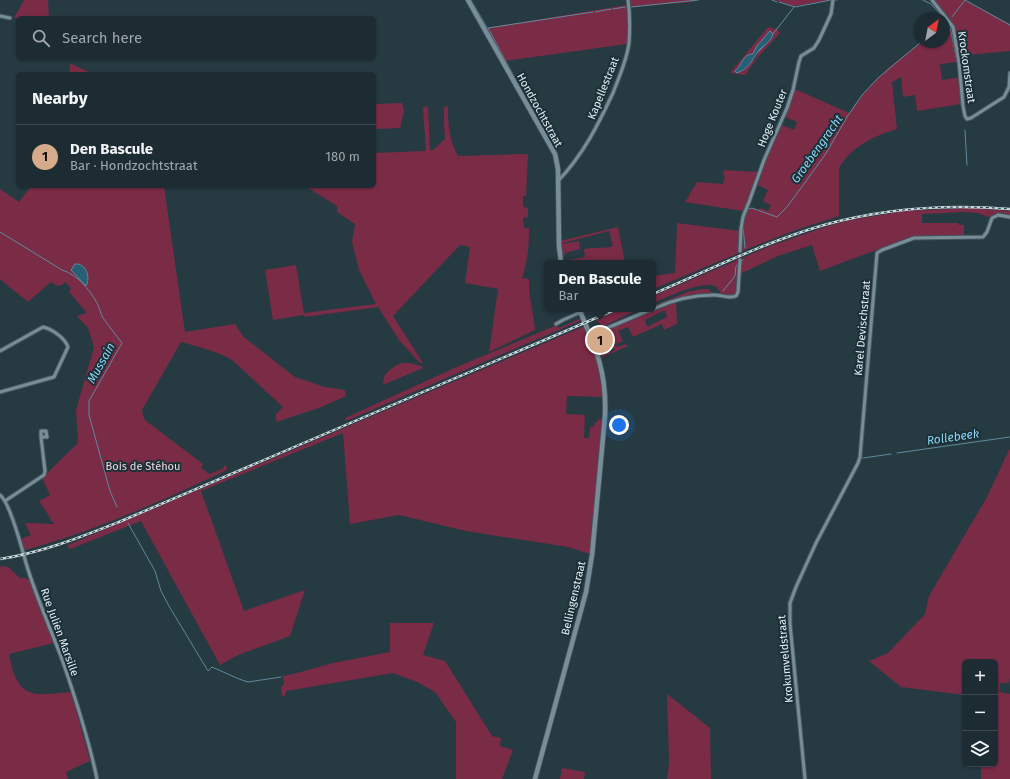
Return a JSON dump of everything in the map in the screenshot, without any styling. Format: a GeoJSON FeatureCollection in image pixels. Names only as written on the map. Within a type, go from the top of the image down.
{"type":"FeatureCollection","features":[{"type":"Feature","properties":{"kind":"street","name":"Hondzochtstraat"},"geometry":{"type":"LineString","coordinates":[[468,0],[555,154],[558,171],[559,245],[561,260]]}},
{"type":"Feature","properties":{"kind":"street","name":"Kapellestraat"},"geometry":{"type":"LineString","coordinates":[[558,181],[566,174],[595,132],[620,75],[629,44],[630,23],[628,0]]}},
{"type":"Feature","properties":{"kind":"street","name":"Hoge Kouter"},"geometry":{"type":"LineString","coordinates":[[740,251],[742,217],[764,160],[787,108],[801,56],[814,48],[819,40],[831,14],[833,0]]}},
{"type":"Feature","properties":{"kind":"street","name":"Krockomstraat"},"geometry":{"type":"LineString","coordinates":[[932,0],[953,27],[959,62],[963,106],[967,119],[978,114],[1004,97],[1009,87],[1010,73]]}},
{"type":"Feature","properties":{"kind":"street"},"geometry":{"type":"LineString","coordinates":[[0,16],[10,18]]}},
{"type":"Feature","properties":{"kind":"street"},"geometry":{"type":"LineString","coordinates":[[558,171],[566,174]]}},
{"type":"Feature","properties":{"kind":"street","name":"Karel Devischstraat"},"geometry":{"type":"LineString","coordinates":[[816,543],[860,457],[877,253],[914,238],[983,237],[987,232],[992,218],[998,215],[1010,216]]}},
{"type":"Feature","properties":{"kind":"street"},"geometry":{"type":"LineString","coordinates":[[656,308],[684,298],[715,295],[736,296],[738,292],[740,260]]}},
{"type":"Feature","properties":{"kind":"street"},"geometry":{"type":"LineString","coordinates":[[556,324],[578,312]]}},
{"type":"Feature","properties":{"kind":"street"},"geometry":{"type":"LineString","coordinates":[[580,312],[590,334],[646,312]]}},
{"type":"Feature","properties":{"kind":"street"},"geometry":{"type":"LineString","coordinates":[[0,351],[43,327],[64,339],[68,347],[62,363],[54,377],[0,392]]}},
{"type":"Feature","properties":{"kind":"street","name":"Bellingenstraat"},"geometry":{"type":"LineString","coordinates":[[536,779],[586,592],[592,554],[606,398],[602,368],[590,334]]}},
{"type":"Feature","properties":{"kind":"street"},"geometry":{"type":"LineString","coordinates":[[5,501],[44,475],[45,471],[41,437]]}},
{"type":"Feature","properties":{"kind":"street","name":"Rue Julien Marsille"},"geometry":{"type":"LineString","coordinates":[[0,495],[5,501],[20,541],[27,568],[45,618],[63,662],[87,738],[97,779]]}},
{"type":"Feature","properties":{"kind":"street","name":"Krokumveldstraat"},"geometry":{"type":"LineString","coordinates":[[805,779],[790,618],[790,603],[816,543]]}},
{"type":"Feature","properties":{"kind":"green space"},"geometry":{"type":"Polygon","coordinates":[[[24,0],[48,0],[49,16],[16,16],[16,18],[14,18],[24,0]]]}},
{"type":"Feature","properties":{"kind":"green space"},"geometry":{"type":"Polygon","coordinates":[[[630,0],[698,0],[691,2],[631,7],[630,0]]]}},
{"type":"Feature","properties":{"kind":"green space"},"geometry":{"type":"Polygon","coordinates":[[[775,0],[828,0],[828,1],[793,6],[775,0]]]}},
{"type":"Feature","properties":{"kind":"green space"},"geometry":{"type":"Polygon","coordinates":[[[934,0],[964,0],[1010,24],[1010,51],[959,56],[954,29],[950,23],[950,12],[942,12],[934,0]]]}},
{"type":"Feature","properties":{"kind":"green space"},"geometry":{"type":"Polygon","coordinates":[[[627,5],[627,44],[505,61],[486,28],[627,5]]]}},
{"type":"Feature","properties":{"kind":"green space"},"geometry":{"type":"Polygon","coordinates":[[[950,25],[952,28],[958,62],[940,64],[942,80],[960,77],[961,104],[917,111],[915,95],[903,97],[901,77],[892,82],[897,129],[864,143],[844,160],[839,168],[839,216],[793,231],[742,251],[742,230],[747,209],[753,208],[758,210],[760,208],[768,211],[771,205],[763,201],[768,190],[758,185],[766,159],[782,125],[794,130],[797,122],[785,117],[795,89],[849,113],[863,94],[887,69],[914,48],[950,48],[950,25]]]}},
{"type":"Feature","properties":{"kind":"green space"},"geometry":{"type":"Polygon","coordinates":[[[768,27],[777,29],[780,33],[758,57],[745,75],[730,73],[768,27]],[[772,37],[756,47],[753,54],[751,54],[735,71],[755,59],[760,49],[772,37]]]}},
{"type":"Feature","properties":{"kind":"green space"},"geometry":{"type":"Polygon","coordinates":[[[70,64],[72,64],[89,72],[69,72],[70,64]]]}},
{"type":"Feature","properties":{"kind":"green space"},"geometry":{"type":"Polygon","coordinates":[[[402,103],[404,111],[400,128],[376,129],[376,104],[402,103]]]}},
{"type":"Feature","properties":{"kind":"green space"},"geometry":{"type":"Polygon","coordinates":[[[428,106],[430,150],[433,150],[445,139],[444,107],[448,106],[450,132],[458,156],[528,154],[526,196],[523,196],[523,207],[528,208],[528,217],[523,218],[524,228],[529,228],[529,242],[527,259],[522,278],[529,279],[529,292],[535,330],[489,352],[498,289],[465,283],[470,247],[460,245],[393,316],[423,363],[420,363],[399,340],[378,307],[273,320],[265,270],[296,265],[304,313],[376,304],[359,270],[352,242],[355,224],[337,212],[337,206],[308,188],[376,188],[376,153],[426,151],[423,107],[428,106]]]}},
{"type":"Feature","properties":{"kind":"green space"},"geometry":{"type":"Polygon","coordinates":[[[724,170],[758,172],[747,206],[743,211],[685,202],[697,182],[723,184],[725,176],[723,175],[724,170]]]}},
{"type":"Feature","properties":{"kind":"green space","name":"Bois de Stéhou"},"geometry":{"type":"Polygon","coordinates":[[[30,188],[164,188],[185,332],[235,324],[243,336],[295,377],[325,387],[345,390],[346,396],[319,408],[276,422],[276,414],[283,407],[232,360],[214,352],[181,342],[142,410],[143,415],[145,420],[203,464],[201,468],[210,474],[222,469],[226,464],[227,470],[103,525],[25,550],[21,539],[31,535],[25,523],[54,524],[39,501],[50,495],[42,478],[78,443],[76,410],[94,347],[88,328],[77,316],[87,313],[69,292],[71,288],[65,282],[62,285],[57,286],[51,282],[28,302],[0,279],[0,189],[19,202],[30,188]]]}},
{"type":"Feature","properties":{"kind":"green space"},"geometry":{"type":"Polygon","coordinates":[[[971,208],[1010,211],[1010,215],[996,214],[988,217],[978,213],[964,212],[922,214],[922,223],[958,223],[959,225],[964,225],[964,236],[914,236],[820,271],[812,245],[778,256],[740,274],[736,293],[731,295],[727,296],[722,294],[714,286],[704,285],[681,291],[656,302],[656,295],[770,246],[850,220],[904,211],[971,208]]]}},
{"type":"Feature","properties":{"kind":"green space"},"geometry":{"type":"Polygon","coordinates":[[[677,223],[740,231],[739,253],[656,288],[656,276],[675,273],[677,223]]]}},
{"type":"Feature","properties":{"kind":"green space"},"geometry":{"type":"Polygon","coordinates":[[[618,227],[624,260],[568,260],[585,257],[584,249],[613,246],[609,231],[563,243],[579,241],[580,249],[565,253],[565,255],[562,256],[560,241],[618,227]]]}},
{"type":"Feature","properties":{"kind":"green space"},"geometry":{"type":"Polygon","coordinates":[[[708,289],[713,293],[682,298],[656,308],[656,305],[687,292],[708,289]]]}},
{"type":"Feature","properties":{"kind":"green space"},"geometry":{"type":"Polygon","coordinates":[[[676,301],[677,324],[664,330],[662,324],[633,337],[628,327],[618,331],[623,341],[616,344],[618,347],[626,344],[628,346],[601,358],[599,350],[601,349],[604,355],[614,350],[612,347],[615,345],[607,329],[649,312],[656,312],[656,309],[676,301]],[[665,310],[645,320],[647,327],[667,317],[665,310]]]}},
{"type":"Feature","properties":{"kind":"green space"},"geometry":{"type":"Polygon","coordinates":[[[615,312],[633,312],[604,326],[596,320],[615,312]]]}},
{"type":"Feature","properties":{"kind":"green space"},"geometry":{"type":"Polygon","coordinates":[[[581,318],[582,320],[346,421],[345,418],[459,366],[557,325],[559,328],[581,318]]]}},
{"type":"Feature","properties":{"kind":"green space"},"geometry":{"type":"Polygon","coordinates":[[[585,326],[598,360],[604,397],[567,396],[566,414],[585,415],[584,438],[589,438],[590,427],[594,427],[595,422],[598,422],[598,419],[604,420],[590,554],[568,547],[466,531],[399,515],[350,524],[343,433],[201,491],[244,611],[305,590],[290,636],[238,655],[220,665],[141,521],[70,549],[68,548],[68,545],[585,326]]]}},
{"type":"Feature","properties":{"kind":"green space"},"geometry":{"type":"Polygon","coordinates":[[[402,363],[410,363],[423,368],[385,384],[383,383],[383,379],[389,370],[402,363]]]}},
{"type":"Feature","properties":{"kind":"green space"},"geometry":{"type":"Polygon","coordinates":[[[1010,448],[1010,678],[1009,683],[1000,683],[999,692],[1010,694],[1010,779],[981,779],[981,767],[998,767],[998,659],[962,659],[962,695],[901,687],[869,661],[888,653],[925,614],[929,596],[987,497],[1010,448]]]}},
{"type":"Feature","properties":{"kind":"green space"},"geometry":{"type":"Polygon","coordinates":[[[0,567],[8,567],[20,578],[30,580],[54,643],[9,654],[16,678],[20,685],[32,693],[47,694],[71,692],[90,761],[66,772],[68,779],[0,779],[0,567]]]}},
{"type":"Feature","properties":{"kind":"green space"},"geometry":{"type":"Polygon","coordinates":[[[390,623],[434,623],[423,655],[445,661],[492,736],[501,738],[500,746],[513,750],[502,779],[456,779],[456,722],[435,692],[417,682],[393,673],[286,691],[285,696],[282,696],[281,686],[284,685],[283,676],[333,663],[390,652],[390,623]]]}},
{"type":"Feature","properties":{"kind":"green space"},"geometry":{"type":"Polygon","coordinates":[[[667,694],[710,728],[711,779],[667,779],[669,763],[667,694]]]}},
{"type":"Feature","properties":{"kind":"green space"},"geometry":{"type":"Polygon","coordinates":[[[562,768],[585,772],[584,779],[560,779],[562,768]]]}},
{"type":"Feature","properties":{"kind":"water"},"geometry":{"type":"Polygon","coordinates":[[[770,31],[773,34],[770,40],[761,48],[748,66],[737,73],[735,71],[744,58],[753,54],[756,47],[770,31]]]}},
{"type":"Feature","properties":{"kind":"water"},"geometry":{"type":"Polygon","coordinates":[[[75,264],[79,264],[85,268],[88,275],[86,286],[71,270],[75,264]]]}},
{"type":"Feature","properties":{"kind":"waterway"},"geometry":{"type":"LineString","coordinates":[[471,0],[488,29]]}},
{"type":"Feature","properties":{"kind":"waterway"},"geometry":{"type":"LineString","coordinates":[[631,7],[698,0]]}},
{"type":"Feature","properties":{"kind":"waterway"},"geometry":{"type":"LineString","coordinates":[[772,0],[777,2]]}},
{"type":"Feature","properties":{"kind":"waterway"},"geometry":{"type":"LineString","coordinates":[[779,2],[795,7],[831,0]]}},
{"type":"Feature","properties":{"kind":"waterway"},"geometry":{"type":"LineString","coordinates":[[923,0],[931,4],[938,12]]}},
{"type":"Feature","properties":{"kind":"waterway"},"geometry":{"type":"LineString","coordinates":[[952,17],[965,0],[1010,25]]}},
{"type":"Feature","properties":{"kind":"waterway"},"geometry":{"type":"LineString","coordinates":[[613,9],[625,7]]}},
{"type":"Feature","properties":{"kind":"waterway"},"geometry":{"type":"LineString","coordinates":[[773,34],[794,7]]}},
{"type":"Feature","properties":{"kind":"waterway"},"geometry":{"type":"LineString","coordinates":[[595,12],[611,9]]}},
{"type":"Feature","properties":{"kind":"waterway"},"geometry":{"type":"LineString","coordinates":[[516,80],[488,28],[593,12]]}},
{"type":"Feature","properties":{"kind":"waterway"},"geometry":{"type":"LineString","coordinates":[[950,26],[957,62]]}},
{"type":"Feature","properties":{"kind":"waterway"},"geometry":{"type":"LineString","coordinates":[[758,52],[765,45]]}},
{"type":"Feature","properties":{"kind":"waterway","name":"Groebengracht"},"geometry":{"type":"LineString","coordinates":[[744,219],[748,209],[752,208],[777,217],[787,207],[825,155],[847,117],[862,95],[878,78],[914,48]]}},
{"type":"Feature","properties":{"kind":"waterway"},"geometry":{"type":"LineString","coordinates":[[959,76],[960,86]]}},
{"type":"Feature","properties":{"kind":"waterway"},"geometry":{"type":"LineString","coordinates":[[965,130],[967,165]]}},
{"type":"Feature","properties":{"kind":"waterway","name":"Groebengracht"},"geometry":{"type":"LineString","coordinates":[[743,226],[745,248]]}},
{"type":"Feature","properties":{"kind":"waterway","name":"Mussain"},"geometry":{"type":"LineString","coordinates":[[0,232],[78,279],[90,293],[98,305],[103,318],[122,343],[89,401],[89,415],[110,491],[117,507]]}},
{"type":"Feature","properties":{"kind":"waterway","name":"Groebengracht"},"geometry":{"type":"LineString","coordinates":[[723,291],[735,276],[736,266],[738,264]]}},
{"type":"Feature","properties":{"kind":"waterway","name":"Rollebeek"},"geometry":{"type":"LineString","coordinates":[[897,453],[1010,437]]}},
{"type":"Feature","properties":{"kind":"waterway","name":"Rollebeek"},"geometry":{"type":"LineString","coordinates":[[863,458],[891,454]]}},
{"type":"Feature","properties":{"kind":"waterway"},"geometry":{"type":"LineString","coordinates":[[128,523],[155,571],[161,591],[169,606],[208,671],[212,667],[248,682],[281,677]]}},
{"type":"Feature","properties":{"kind":"railway"},"geometry":{"type":"LineString","coordinates":[[656,293],[780,240],[847,219],[893,211],[940,207],[1010,209]]}},
{"type":"Feature","properties":{"kind":"railway"},"geometry":{"type":"LineString","coordinates":[[0,559],[46,549],[119,522],[610,312]]}},
{"type":"Feature","properties":{"kind":"place","name":"Den Bascule"},"geometry":{"type":"Point","coordinates":[600,340]}}]}
